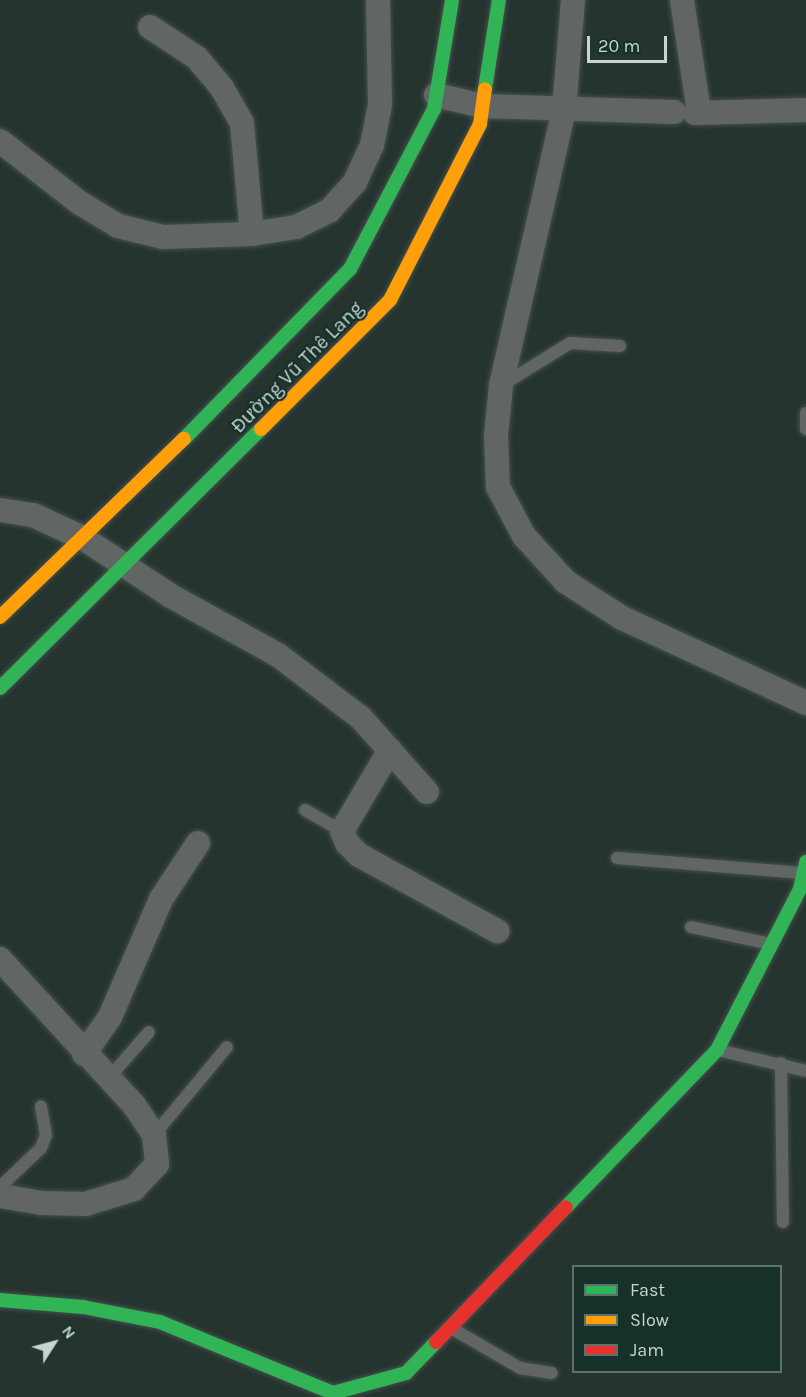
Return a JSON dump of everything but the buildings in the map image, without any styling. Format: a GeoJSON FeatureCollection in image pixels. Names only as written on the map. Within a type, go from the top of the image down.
{"type":"FeatureCollection","features":[{"type":"Feature","properties":{"kind":"street"},"geometry":{"type":"LineString","coordinates":[[0,141],[80,203],[118,226],[163,237],[252,234],[296,227],[329,211],[355,182],[372,145],[380,105],[378,0]]}},
{"type":"Feature","properties":{"kind":"street","name":"Đường Vũ Thê Lang"},"geometry":{"type":"LineString","coordinates":[[0,617],[83,538],[350,269],[434,109],[452,0]]}},
{"type":"Feature","properties":{"kind":"street","name":"Đường Vũ Thê Lang"},"geometry":{"type":"LineString","coordinates":[[0,688],[126,566],[390,300],[480,124],[499,0]]}},
{"type":"Feature","properties":{"kind":"street"},"geometry":{"type":"LineString","coordinates":[[573,0],[564,111],[501,386],[496,436],[498,487],[524,536],[566,582],[622,618],[806,703]]}},
{"type":"Feature","properties":{"kind":"street"},"geometry":{"type":"LineString","coordinates":[[682,0],[689,113]]}},
{"type":"Feature","properties":{"kind":"street"},"geometry":{"type":"LineString","coordinates":[[150,27],[197,58],[222,88],[242,123],[252,234]]}},
{"type":"Feature","properties":{"kind":"street"},"geometry":{"type":"LineString","coordinates":[[436,95],[483,106],[564,111],[689,113],[806,110]]}},
{"type":"Feature","properties":{"kind":"street"},"geometry":{"type":"LineString","coordinates":[[268,353],[302,390]]}},
{"type":"Feature","properties":{"kind":"street"},"geometry":{"type":"LineString","coordinates":[[0,510],[33,515],[83,538],[318,682],[390,750],[427,792]]}},
{"type":"Feature","properties":{"kind":"street"},"geometry":{"type":"LineString","coordinates":[[390,750],[342,831],[359,855],[497,931]]}},
{"type":"Feature","properties":{"kind":"street"},"geometry":{"type":"LineString","coordinates":[[84,1054],[110,1017],[161,898],[198,843]]}},
{"type":"Feature","properties":{"kind":"street"},"geometry":{"type":"LineString","coordinates":[[0,1300],[83,1307],[160,1322],[333,1393],[406,1373],[717,1050],[804,878]]}},
{"type":"Feature","properties":{"kind":"street"},"geometry":{"type":"LineString","coordinates":[[0,959],[107,1080],[134,1105],[154,1135],[157,1164],[134,1189],[86,1204],[42,1203],[0,1196]]}},
{"type":"Feature","properties":{"kind":"lane"},"geometry":{"type":"LineString","coordinates":[[501,386],[570,343],[620,346]]}},
{"type":"Feature","properties":{"kind":"lane"},"geometry":{"type":"LineString","coordinates":[[806,413],[806,429]]}},
{"type":"Feature","properties":{"kind":"lane"},"geometry":{"type":"LineString","coordinates":[[304,810],[342,831]]}},
{"type":"Feature","properties":{"kind":"lane"},"geometry":{"type":"LineString","coordinates":[[617,858],[804,878]]}},
{"type":"Feature","properties":{"kind":"lane"},"geometry":{"type":"LineString","coordinates":[[691,927],[771,944]]}},
{"type":"Feature","properties":{"kind":"lane"},"geometry":{"type":"LineString","coordinates":[[107,1080],[148,1032]]}},
{"type":"Feature","properties":{"kind":"lane"},"geometry":{"type":"LineString","coordinates":[[154,1135],[227,1047]]}},
{"type":"Feature","properties":{"kind":"lane"},"geometry":{"type":"LineString","coordinates":[[717,1050],[781,1063],[806,1071]]}},
{"type":"Feature","properties":{"kind":"lane"},"geometry":{"type":"LineString","coordinates":[[781,1063],[783,1222]]}},
{"type":"Feature","properties":{"kind":"lane"},"geometry":{"type":"LineString","coordinates":[[0,1187],[41,1148],[46,1135],[41,1106]]}},
{"type":"Feature","properties":{"kind":"lane"},"geometry":{"type":"LineString","coordinates":[[450,1327],[520,1368],[552,1373]]}},
{"type":"Feature","properties":{"kind":"traffic: fast"},"geometry":{"type":"LineString","coordinates":[[184,439],[350,269],[434,109],[452,0]]}},
{"type":"Feature","properties":{"kind":"traffic: fast"},"geometry":{"type":"LineString","coordinates":[[485,89],[499,0]]}},
{"type":"Feature","properties":{"kind":"traffic: fast"},"geometry":{"type":"LineString","coordinates":[[0,688],[261,429]]}},
{"type":"Feature","properties":{"kind":"traffic: fast"},"geometry":{"type":"LineString","coordinates":[[566,1207],[717,1050],[800,889],[806,862]]}},
{"type":"Feature","properties":{"kind":"traffic: fast"},"geometry":{"type":"LineString","coordinates":[[0,1300],[83,1307],[160,1322],[333,1393],[406,1373],[436,1342]]}},
{"type":"Feature","properties":{"kind":"traffic: slow"},"geometry":{"type":"LineString","coordinates":[[261,429],[390,300],[480,124],[485,89]]}},
{"type":"Feature","properties":{"kind":"traffic: slow"},"geometry":{"type":"LineString","coordinates":[[0,617],[184,439]]}},
{"type":"Feature","properties":{"kind":"traffic: jam"},"geometry":{"type":"LineString","coordinates":[[436,1342],[566,1207]]}}]}
